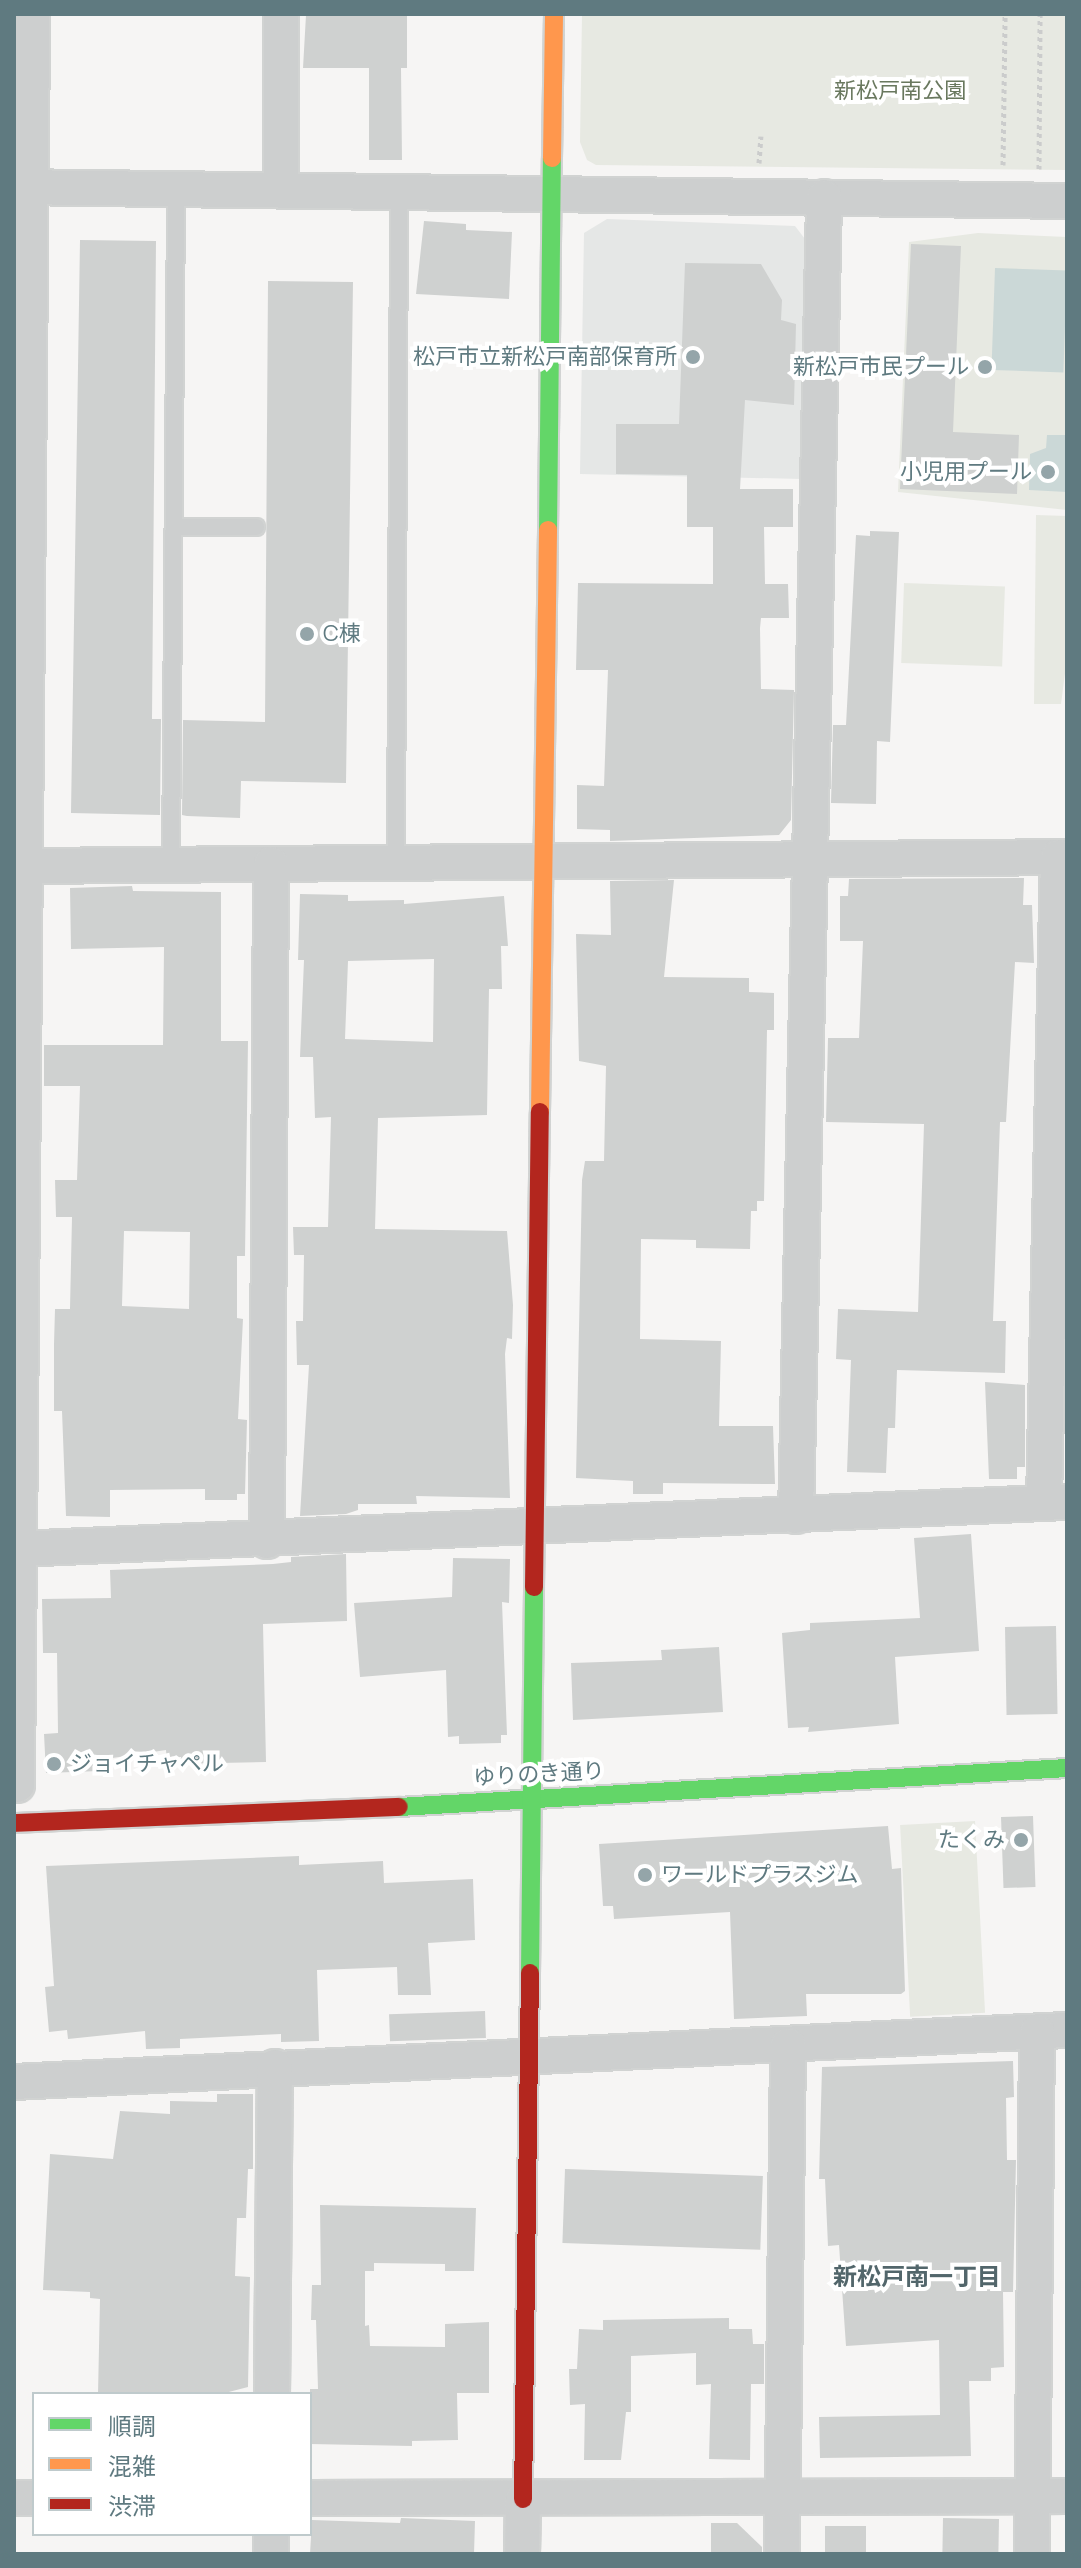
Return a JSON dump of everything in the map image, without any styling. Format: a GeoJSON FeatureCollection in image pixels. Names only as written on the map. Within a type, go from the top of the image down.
{"type":"FeatureCollection","features":[{"type":"Feature","properties":{"kind":"street"},"geometry":{"type":"LineString","coordinates":[[17,1785],[24,866],[20,648],[22,187],[32,14]]}},
{"type":"Feature","properties":{"kind":"street"},"geometry":{"type":"LineString","coordinates":[[281,14],[281,189]]}},
{"type":"Feature","properties":{"kind":"street"},"geometry":{"type":"LineString","coordinates":[[522,2554],[535,1799],[554,14]]}},
{"type":"Feature","properties":{"kind":"street"},"geometry":{"type":"LineString","coordinates":[[22,187],[1067,201]]}},
{"type":"Feature","properties":{"kind":"street"},"geometry":{"type":"LineString","coordinates":[[796,1516],[824,197]]}},
{"type":"Feature","properties":{"kind":"street"},"geometry":{"type":"LineString","coordinates":[[18,1549],[267,1541],[1056,1502],[1062,857],[24,866]]}},
{"type":"Feature","properties":{"kind":"street"},"geometry":{"type":"LineString","coordinates":[[267,1541],[271,864]]}},
{"type":"Feature","properties":{"kind":"street","name":"ゆりのき通り"},"geometry":{"type":"LineString","coordinates":[[14,1823],[535,1799],[1067,1768]]}},
{"type":"Feature","properties":{"kind":"street"},"geometry":{"type":"LineString","coordinates":[[14,2068],[14,2084],[275,2067],[1052,2031],[1050,2496],[1032,2554]]}},
{"type":"Feature","properties":{"kind":"street"},"geometry":{"type":"LineString","coordinates":[[782,2554],[788,2045]]}},
{"type":"Feature","properties":{"kind":"street"},"geometry":{"type":"LineString","coordinates":[[272,2392],[275,2067]]}},
{"type":"Feature","properties":{"kind":"street"},"geometry":{"type":"LineString","coordinates":[[312,2498],[1050,2496]]}},
{"type":"Feature","properties":{"kind":"lane"},"geometry":{"type":"LineString","coordinates":[[396,863],[399,192]]}},
{"type":"Feature","properties":{"kind":"lane"},"geometry":{"type":"LineString","coordinates":[[171,865],[176,205]]}},
{"type":"Feature","properties":{"kind":"lane"},"geometry":{"type":"LineString","coordinates":[[174,527],[256,527]]}},
{"type":"Feature","properties":{"kind":"path"},"geometry":{"type":"LineString","coordinates":[[1003,172],[1005,14]]}},
{"type":"Feature","properties":{"kind":"path"},"geometry":{"type":"LineString","coordinates":[[1039,174],[1040,14]]}},
{"type":"Feature","properties":{"kind":"shaded area","name":"松戸市立新松戸南部保育所"},"geometry":{"type":"Polygon","coordinates":[[[607,219],[795,226],[805,239],[801,479],[580,474],[584,233],[607,219]]]}},
{"type":"Feature","properties":{"kind":"shaded area"},"geometry":{"type":"Polygon","coordinates":[[[995,268],[1067,271],[1063,372],[991,370],[995,268]]]}},
{"type":"Feature","properties":{"kind":"shaded area","name":"小児用プール"},"geometry":{"type":"Polygon","coordinates":[[[1047,435],[1067,435],[1067,492],[1029,490],[1030,454],[1046,448],[1047,435]]]}},
{"type":"Feature","properties":{"kind":"green space","name":"新松戸南公園"},"geometry":{"type":"Polygon","coordinates":[[[582,14],[1067,14],[1067,170],[596,165],[587,160],[580,142],[582,14]]]}},
{"type":"Feature","properties":{"kind":"green space","name":"新松戸市民プール"},"geometry":{"type":"Polygon","coordinates":[[[978,233],[1067,237],[1067,510],[898,492],[909,242],[978,233]]]}},
{"type":"Feature","properties":{"kind":"green space"},"geometry":{"type":"Polygon","coordinates":[[[1036,515],[1067,516],[1067,658],[1061,704],[1034,704],[1036,515]]]}},
{"type":"Feature","properties":{"kind":"green space"},"geometry":{"type":"Polygon","coordinates":[[[904,583],[1005,587],[1002,666],[901,663],[904,583]]]}},
{"type":"Feature","properties":{"kind":"green space"},"geometry":{"type":"Polygon","coordinates":[[[975,1821],[985,2013],[910,2017],[900,1825],[975,1821]]]}},
{"type":"Feature","properties":{"kind":"building"},"geometry":{"type":"Polygon","coordinates":[[[306,15],[407,16],[407,68],[401,68],[402,160],[369,160],[369,68],[303,68],[306,15]]]}},
{"type":"Feature","properties":{"kind":"building"},"geometry":{"type":"Polygon","coordinates":[[[424,221],[466,224],[466,230],[512,232],[509,299],[416,294],[424,221]]]}},
{"type":"Feature","properties":{"kind":"building"},"geometry":{"type":"Polygon","coordinates":[[[80,240],[156,241],[152,719],[161,719],[160,815],[71,813],[80,240]]]}},
{"type":"Feature","properties":{"kind":"building"},"geometry":{"type":"Polygon","coordinates":[[[911,244],[961,246],[953,432],[1019,435],[1017,494],[900,489],[911,244]]]}},
{"type":"Feature","properties":{"kind":"building"},"geometry":{"type":"Polygon","coordinates":[[[685,263],[761,264],[782,300],[781,320],[796,324],[794,405],[745,400],[740,489],[793,489],[793,527],[764,527],[765,584],[788,584],[789,618],[761,618],[760,628],[761,689],[794,690],[791,820],[779,835],[610,841],[610,830],[577,829],[577,785],[604,786],[608,670],[576,670],[578,583],[713,584],[713,527],[687,527],[687,475],[616,474],[616,424],[679,424],[685,263]]]}},
{"type":"Feature","properties":{"kind":"building","name":"C棟"},"geometry":{"type":"Polygon","coordinates":[[[268,281],[353,282],[346,783],[241,781],[240,818],[187,816],[182,815],[183,720],[265,722],[268,281]]]}},
{"type":"Feature","properties":{"kind":"building"},"geometry":{"type":"Polygon","coordinates":[[[870,531],[899,532],[890,742],[877,741],[876,804],[831,803],[833,725],[846,725],[856,535],[870,536],[870,531]]]}},
{"type":"Feature","properties":{"kind":"building"},"geometry":{"type":"Polygon","coordinates":[[[1024,878],[1023,905],[1032,905],[1034,963],[1015,962],[1006,1122],[1000,1122],[993,1321],[1006,1321],[1005,1373],[897,1370],[895,1428],[888,1428],[886,1473],[847,1472],[851,1360],[836,1359],[838,1309],[918,1312],[924,1124],[826,1122],[828,1038],[859,1038],[863,941],[840,941],[840,896],[848,896],[849,879],[1024,878]]]}},
{"type":"Feature","properties":{"kind":"building"},"geometry":{"type":"Polygon","coordinates":[[[674,880],[664,977],[749,978],[749,992],[774,993],[774,1030],[767,1030],[764,1201],[757,1201],[757,1211],[751,1211],[750,1249],[696,1248],[696,1240],[641,1239],[640,1339],[721,1341],[719,1426],[773,1426],[775,1484],[663,1483],[663,1494],[633,1494],[633,1481],[576,1478],[582,1180],[585,1161],[604,1161],[606,1066],[579,1061],[576,934],[611,935],[610,881],[674,880]]]}},
{"type":"Feature","properties":{"kind":"building"},"geometry":{"type":"Polygon","coordinates":[[[132,886],[133,891],[221,892],[221,1041],[248,1041],[245,1256],[237,1256],[237,1318],[243,1319],[238,1419],[247,1420],[245,1494],[237,1494],[237,1500],[205,1500],[205,1489],[110,1490],[110,1517],[66,1516],[62,1411],[54,1411],[54,1344],[55,1309],[70,1309],[72,1217],[56,1217],[55,1180],[77,1180],[80,1086],[44,1086],[44,1045],[163,1045],[164,947],[71,949],[70,888],[132,886]],[[124,1231],[122,1306],[189,1309],[190,1232],[124,1231]]]}},
{"type":"Feature","properties":{"kind":"building"},"geometry":{"type":"Polygon","coordinates":[[[300,894],[348,895],[348,901],[404,900],[404,904],[504,896],[508,946],[501,946],[502,989],[489,989],[487,1115],[378,1118],[375,1229],[507,1231],[513,1305],[512,1339],[507,1338],[505,1354],[510,1498],[416,1496],[417,1504],[358,1504],[358,1510],[346,1514],[300,1516],[309,1365],[297,1365],[296,1321],[303,1321],[304,1255],[294,1255],[293,1227],[328,1227],[331,1117],[315,1118],[313,1057],[300,1057],[304,960],[298,960],[300,894]],[[434,959],[348,961],[345,1039],[433,1042],[434,959]]]}},
{"type":"Feature","properties":{"kind":"building"},"geometry":{"type":"Polygon","coordinates":[[[985,1382],[1025,1385],[1025,1467],[1017,1467],[1017,1479],[989,1479],[985,1382]]]}},
{"type":"Feature","properties":{"kind":"building"},"geometry":{"type":"Polygon","coordinates":[[[971,1534],[979,1651],[895,1657],[899,1724],[808,1732],[809,1727],[788,1728],[782,1633],[810,1630],[810,1623],[920,1618],[914,1538],[971,1534]]]}},
{"type":"Feature","properties":{"kind":"building"},"geometry":{"type":"Polygon","coordinates":[[[346,1554],[347,1621],[263,1624],[266,1762],[167,1764],[166,1750],[99,1760],[99,1771],[46,1773],[44,1734],[58,1733],[57,1653],[43,1653],[42,1599],[111,1598],[110,1570],[273,1564],[291,1562],[291,1557],[346,1554]]]}},
{"type":"Feature","properties":{"kind":"building"},"geometry":{"type":"Polygon","coordinates":[[[453,1558],[510,1559],[509,1603],[502,1602],[507,1735],[501,1735],[501,1743],[459,1744],[459,1736],[448,1737],[446,1670],[360,1677],[354,1603],[452,1597],[453,1558]]]}},
{"type":"Feature","properties":{"kind":"building"},"geometry":{"type":"Polygon","coordinates":[[[1056,1626],[1058,1714],[1007,1715],[1005,1627],[1056,1626]]]}},
{"type":"Feature","properties":{"kind":"building"},"geometry":{"type":"Polygon","coordinates":[[[719,1647],[723,1712],[573,1720],[571,1663],[662,1660],[661,1650],[719,1647]]]}},
{"type":"Feature","properties":{"kind":"building"},"geometry":{"type":"Polygon","coordinates":[[[1033,1816],[1035,1887],[1003,1888],[1001,1817],[1033,1816]]]}},
{"type":"Feature","properties":{"kind":"building"},"geometry":{"type":"Polygon","coordinates":[[[888,1826],[892,1869],[901,1868],[905,1991],[901,1994],[806,1994],[807,2016],[734,2019],[730,1912],[614,1919],[613,1906],[603,1906],[599,1844],[888,1826]]]}},
{"type":"Feature","properties":{"kind":"building"},"geometry":{"type":"Polygon","coordinates":[[[299,1856],[299,1865],[383,1861],[384,1883],[473,1879],[475,1940],[428,1943],[431,1995],[398,1995],[397,1967],[317,1970],[319,2041],[281,2042],[281,2034],[180,2039],[180,2048],[146,2049],[145,2031],[68,2039],[67,2030],[49,2032],[45,1987],[54,1986],[46,1866],[299,1856]]]}},
{"type":"Feature","properties":{"kind":"building"},"geometry":{"type":"Polygon","coordinates":[[[485,2011],[486,2038],[390,2041],[389,2014],[485,2011]]]}},
{"type":"Feature","properties":{"kind":"building"},"geometry":{"type":"Polygon","coordinates":[[[1013,2061],[1014,2097],[1006,2098],[1007,2160],[1016,2160],[1013,2292],[1003,2292],[1004,2367],[991,2368],[991,2381],[969,2381],[971,2456],[820,2458],[819,2417],[940,2415],[939,2340],[846,2346],[839,2245],[828,2246],[825,2179],[819,2179],[822,2067],[1013,2061]]]}},
{"type":"Feature","properties":{"kind":"building"},"geometry":{"type":"Polygon","coordinates":[[[217,2094],[253,2094],[253,2169],[248,2169],[246,2218],[237,2218],[235,2276],[250,2277],[248,2387],[229,2392],[98,2392],[100,2299],[90,2298],[90,2292],[43,2290],[50,2154],[113,2159],[120,2111],[170,2114],[170,2101],[217,2102],[217,2094]]]}},
{"type":"Feature","properties":{"kind":"building"},"geometry":{"type":"Polygon","coordinates":[[[565,2169],[763,2176],[760,2250],[562,2243],[565,2169]]]}},
{"type":"Feature","properties":{"kind":"building"},"geometry":{"type":"Polygon","coordinates":[[[320,2205],[476,2208],[474,2271],[445,2271],[445,2264],[374,2263],[374,2271],[365,2271],[365,2326],[369,2325],[370,2346],[445,2347],[445,2324],[489,2322],[489,2393],[457,2393],[458,2440],[412,2441],[412,2446],[312,2444],[310,2389],[318,2389],[316,2320],[311,2320],[312,2285],[321,2285],[320,2205]]]}},
{"type":"Feature","properties":{"kind":"building"},"geometry":{"type":"Polygon","coordinates":[[[729,2318],[729,2329],[752,2329],[753,2344],[764,2344],[764,2384],[751,2384],[750,2460],[709,2459],[711,2384],[696,2385],[696,2353],[631,2356],[631,2412],[626,2412],[621,2460],[584,2460],[585,2404],[570,2405],[569,2369],[577,2369],[579,2329],[603,2330],[603,2320],[729,2318]]]}},
{"type":"Feature","properties":{"kind":"building"},"geometry":{"type":"Polygon","coordinates":[[[401,2518],[475,2521],[474,2554],[310,2554],[312,2520],[400,2523],[401,2518]]]}},
{"type":"Feature","properties":{"kind":"building"},"geometry":{"type":"Polygon","coordinates":[[[943,2518],[999,2519],[998,2554],[942,2554],[943,2518]]]}},
{"type":"Feature","properties":{"kind":"building"},"geometry":{"type":"Polygon","coordinates":[[[711,2523],[737,2523],[762,2547],[762,2554],[711,2554],[711,2523]]]}},
{"type":"Feature","properties":{"kind":"building"},"geometry":{"type":"Polygon","coordinates":[[[825,2526],[866,2526],[866,2554],[825,2554],[825,2526]]]}},
{"type":"Feature","properties":{"kind":"traffic: fast"},"geometry":{"type":"LineString","coordinates":[[548,530],[552,158]]}},
{"type":"Feature","properties":{"kind":"traffic: fast"},"geometry":{"type":"LineString","coordinates":[[530,1973],[534,1587]]}},
{"type":"Feature","properties":{"kind":"traffic: fast"},"geometry":{"type":"LineString","coordinates":[[399,1807],[1067,1768]]}},
{"type":"Feature","properties":{"kind":"traffic: slow"},"geometry":{"type":"LineString","coordinates":[[552,158],[554,14]]}},
{"type":"Feature","properties":{"kind":"traffic: slow"},"geometry":{"type":"LineString","coordinates":[[540,1112],[548,530]]}},
{"type":"Feature","properties":{"kind":"traffic: jam"},"geometry":{"type":"LineString","coordinates":[[534,1587],[540,1112]]}},
{"type":"Feature","properties":{"kind":"traffic: jam"},"geometry":{"type":"LineString","coordinates":[[14,1823],[399,1807]]}},
{"type":"Feature","properties":{"kind":"traffic: jam"},"geometry":{"type":"LineString","coordinates":[[523,2499],[530,1973]]}},
{"type":"Feature","properties":{"kind":"place","name":"松戸市立新松戸南部保育所"},"geometry":{"type":"Point","coordinates":[693,357]}},
{"type":"Feature","properties":{"kind":"place","name":"新松戸市民プール"},"geometry":{"type":"Point","coordinates":[985,367]}},
{"type":"Feature","properties":{"kind":"place","name":"小児用プール"},"geometry":{"type":"Point","coordinates":[1048,472]}},
{"type":"Feature","properties":{"kind":"place","name":"C棟"},"geometry":{"type":"Point","coordinates":[307,634]}},
{"type":"Feature","properties":{"kind":"place","name":"ジョイチャペル"},"geometry":{"type":"Point","coordinates":[54,1764]}},
{"type":"Feature","properties":{"kind":"place","name":"たくみ"},"geometry":{"type":"Point","coordinates":[1021,1840]}},
{"type":"Feature","properties":{"kind":"place","name":"ワールドプラスジム"},"geometry":{"type":"Point","coordinates":[645,1875]}},
{"type":"Feature","properties":{"kind":"district","name":"新松戸南一丁目"},"geometry":{"type":"Point","coordinates":[917,2276]}}]}
